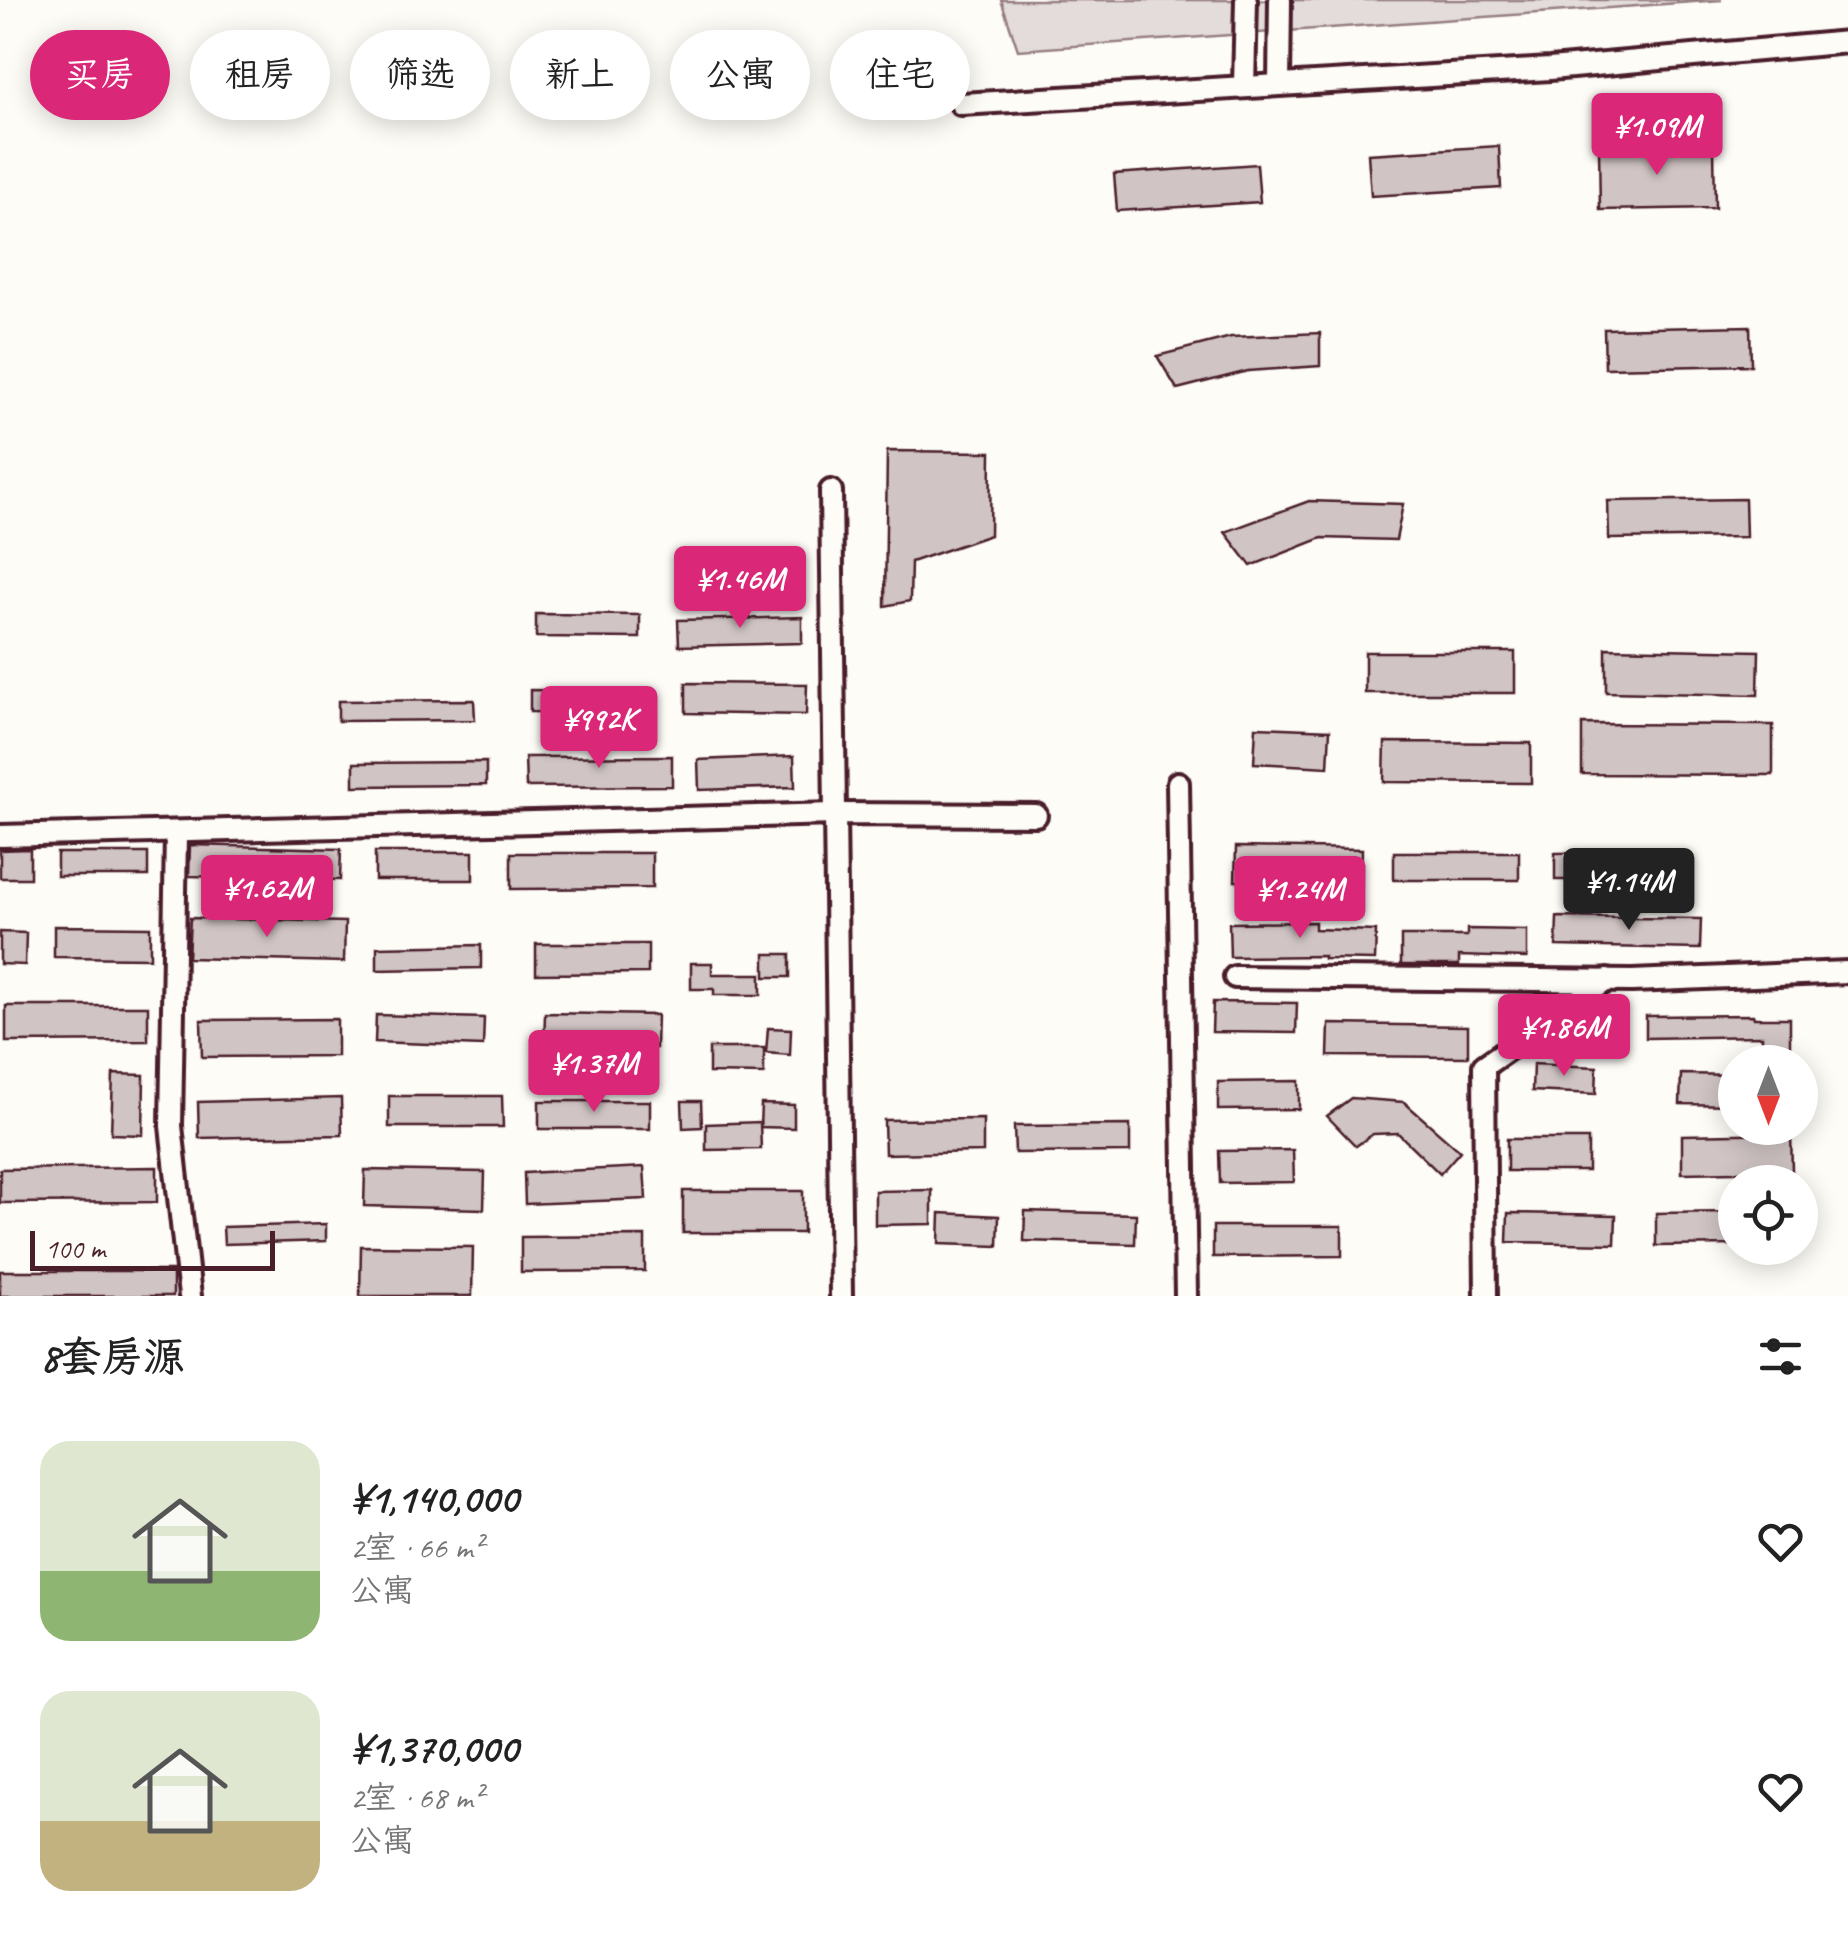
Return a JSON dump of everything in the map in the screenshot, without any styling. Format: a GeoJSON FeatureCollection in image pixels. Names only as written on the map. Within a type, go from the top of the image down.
{"type":"FeatureCollection","features":[{"type":"Feature","properties":{"kind":"street"},"geometry":{"type":"LineString","coordinates":[[1244,86],[1246,0]]}},
{"type":"Feature","properties":{"kind":"street"},"geometry":{"type":"LineString","coordinates":[[1280,0],[1280,84]]}},
{"type":"Feature","properties":{"kind":"street"},"geometry":{"type":"LineString","coordinates":[[970,103],[1550,69],[1848,42]]}},
{"type":"Feature","properties":{"kind":"street"},"geometry":{"type":"LineString","coordinates":[[831,491],[841,1296]]}},
{"type":"Feature","properties":{"kind":"street"},"geometry":{"type":"LineString","coordinates":[[1178,783],[1186,1296]]}},
{"type":"Feature","properties":{"kind":"street"},"geometry":{"type":"LineString","coordinates":[[0,836],[835,814],[1036,815]]}},
{"type":"Feature","properties":{"kind":"street"},"geometry":{"type":"LineString","coordinates":[[176,834],[171,1126],[190,1296]]}},
{"type":"Feature","properties":{"kind":"street"},"geometry":{"type":"LineString","coordinates":[[1235,977],[1607,980],[1848,972]]}},
{"type":"Feature","properties":{"kind":"street"},"geometry":{"type":"LineString","coordinates":[[1486,1296],[1484,1066],[1607,980]]}},
{"type":"Feature","properties":{"kind":"shaded area"},"geometry":{"type":"Polygon","coordinates":[[[1001,0],[1722,0],[1018,50],[1001,0]]]}},
{"type":"Feature","properties":{"kind":"building"},"geometry":{"type":"Polygon","coordinates":[[[1499,146],[1501,188],[1371,196],[1368,154],[1499,146]]]}},
{"type":"Feature","properties":{"kind":"building"},"geometry":{"type":"Polygon","coordinates":[[[1714,146],[1715,208],[1600,210],[1599,148],[1714,146]]]}},
{"type":"Feature","properties":{"kind":"building"},"geometry":{"type":"Polygon","coordinates":[[[1257,164],[1260,202],[1117,211],[1114,174],[1257,164]]]}},
{"type":"Feature","properties":{"kind":"building"},"geometry":{"type":"Polygon","coordinates":[[[1750,326],[1751,365],[1605,368],[1604,329],[1750,326]]]}},
{"type":"Feature","properties":{"kind":"building"},"geometry":{"type":"Polygon","coordinates":[[[1320,333],[1320,366],[1248,371],[1177,389],[1157,356],[1231,337],[1320,333]]]}},
{"type":"Feature","properties":{"kind":"building"},"geometry":{"type":"Polygon","coordinates":[[[887,451],[991,452],[990,535],[911,562],[910,601],[885,606],[887,451]]]}},
{"type":"Feature","properties":{"kind":"building"},"geometry":{"type":"Polygon","coordinates":[[[1745,499],[1746,537],[1609,539],[1608,501],[1745,499]]]}},
{"type":"Feature","properties":{"kind":"building"},"geometry":{"type":"Polygon","coordinates":[[[1309,501],[1403,504],[1396,540],[1322,538],[1251,566],[1225,532],[1309,501]]]}},
{"type":"Feature","properties":{"kind":"building"},"geometry":{"type":"Polygon","coordinates":[[[536,614],[640,615],[640,638],[536,637],[536,614]]]}},
{"type":"Feature","properties":{"kind":"building"},"geometry":{"type":"Polygon","coordinates":[[[802,617],[802,643],[679,646],[678,620],[802,617]]]}},
{"type":"Feature","properties":{"kind":"building"},"geometry":{"type":"Polygon","coordinates":[[[1606,648],[1759,651],[1758,695],[1606,692],[1606,648]]]}},
{"type":"Feature","properties":{"kind":"building"},"geometry":{"type":"Polygon","coordinates":[[[1365,652],[1515,652],[1515,693],[1365,693],[1365,652]]]}},
{"type":"Feature","properties":{"kind":"building"},"geometry":{"type":"Polygon","coordinates":[[[686,683],[807,684],[806,715],[686,713],[686,683]]]}},
{"type":"Feature","properties":{"kind":"building"},"geometry":{"type":"Polygon","coordinates":[[[530,690],[629,691],[629,713],[530,712],[530,690]]]}},
{"type":"Feature","properties":{"kind":"building"},"geometry":{"type":"Polygon","coordinates":[[[474,700],[475,720],[338,721],[338,701],[474,700]]]}},
{"type":"Feature","properties":{"kind":"building"},"geometry":{"type":"Polygon","coordinates":[[[1582,724],[1773,725],[1773,775],[1582,774],[1582,724]]]}},
{"type":"Feature","properties":{"kind":"building"},"geometry":{"type":"Polygon","coordinates":[[[1256,727],[1330,730],[1328,767],[1254,763],[1256,727]]]}},
{"type":"Feature","properties":{"kind":"building"},"geometry":{"type":"Polygon","coordinates":[[[1385,742],[1531,743],[1531,783],[1384,782],[1385,742]]]}},
{"type":"Feature","properties":{"kind":"building"},"geometry":{"type":"Polygon","coordinates":[[[672,756],[672,786],[526,787],[525,757],[672,756]]]}},
{"type":"Feature","properties":{"kind":"building"},"geometry":{"type":"Polygon","coordinates":[[[794,756],[795,787],[699,790],[698,760],[794,756]]]}},
{"type":"Feature","properties":{"kind":"building"},"geometry":{"type":"Polygon","coordinates":[[[486,762],[486,785],[354,786],[354,763],[486,762]]]}},
{"type":"Feature","properties":{"kind":"building"},"geometry":{"type":"Polygon","coordinates":[[[190,845],[341,849],[340,880],[189,876],[190,845]]]}},
{"type":"Feature","properties":{"kind":"building"},"geometry":{"type":"Polygon","coordinates":[[[1236,847],[1362,849],[1361,883],[1235,881],[1236,847]]]}},
{"type":"Feature","properties":{"kind":"building"},"geometry":{"type":"Polygon","coordinates":[[[30,849],[30,878],[0,878],[0,850],[30,849]]]}},
{"type":"Feature","properties":{"kind":"building"},"geometry":{"type":"Polygon","coordinates":[[[375,852],[473,852],[473,880],[375,880],[375,852]]]}},
{"type":"Feature","properties":{"kind":"building"},"geometry":{"type":"Polygon","coordinates":[[[1394,852],[1519,852],[1519,880],[1394,880],[1394,852]]]}},
{"type":"Feature","properties":{"kind":"building"},"geometry":{"type":"Polygon","coordinates":[[[1674,852],[1674,880],[1555,880],[1555,853],[1674,852]]]}},
{"type":"Feature","properties":{"kind":"building"},"geometry":{"type":"Polygon","coordinates":[[[57,853],[148,853],[148,876],[57,876],[57,853]]]}},
{"type":"Feature","properties":{"kind":"building"},"geometry":{"type":"Polygon","coordinates":[[[511,853],[652,853],[652,888],[511,889],[511,853]]]}},
{"type":"Feature","properties":{"kind":"building"},"geometry":{"type":"Polygon","coordinates":[[[1557,917],[1701,919],[1700,949],[1556,946],[1557,917]]]}},
{"type":"Feature","properties":{"kind":"building"},"geometry":{"type":"Polygon","coordinates":[[[190,918],[345,922],[344,962],[188,958],[190,918]]]}},
{"type":"Feature","properties":{"kind":"building"},"geometry":{"type":"Polygon","coordinates":[[[1315,922],[1315,929],[1376,931],[1375,960],[1230,957],[1229,923],[1315,922]]]}},
{"type":"Feature","properties":{"kind":"building"},"geometry":{"type":"Polygon","coordinates":[[[54,926],[150,927],[150,958],[54,957],[54,926]]]}},
{"type":"Feature","properties":{"kind":"building"},"geometry":{"type":"Polygon","coordinates":[[[1467,929],[1527,930],[1527,958],[1459,956],[1459,965],[1401,965],[1401,936],[1467,936],[1467,929]]]}},
{"type":"Feature","properties":{"kind":"building"},"geometry":{"type":"Polygon","coordinates":[[[0,932],[26,933],[25,965],[0,964],[0,932]]]}},
{"type":"Feature","properties":{"kind":"building"},"geometry":{"type":"Polygon","coordinates":[[[536,944],[648,944],[648,973],[536,974],[536,944]]]}},
{"type":"Feature","properties":{"kind":"building"},"geometry":{"type":"Polygon","coordinates":[[[481,945],[481,968],[377,970],[377,947],[481,945]]]}},
{"type":"Feature","properties":{"kind":"building"},"geometry":{"type":"Polygon","coordinates":[[[765,954],[790,954],[790,977],[765,977],[765,954]]]}},
{"type":"Feature","properties":{"kind":"building"},"geometry":{"type":"Polygon","coordinates":[[[691,963],[712,963],[712,974],[761,974],[761,995],[714,995],[714,989],[691,989],[691,963]]]}},
{"type":"Feature","properties":{"kind":"building"},"geometry":{"type":"Polygon","coordinates":[[[1213,1002],[1297,1003],[1296,1033],[1212,1032],[1213,1002]]]}},
{"type":"Feature","properties":{"kind":"building"},"geometry":{"type":"Polygon","coordinates":[[[6,1006],[148,1006],[148,1041],[6,1042],[6,1006]]]}},
{"type":"Feature","properties":{"kind":"building"},"geometry":{"type":"Polygon","coordinates":[[[545,1013],[657,1015],[656,1048],[544,1047],[545,1013]]]}},
{"type":"Feature","properties":{"kind":"building"},"geometry":{"type":"Polygon","coordinates":[[[376,1015],[484,1018],[483,1046],[375,1042],[376,1015]]]}},
{"type":"Feature","properties":{"kind":"building"},"geometry":{"type":"Polygon","coordinates":[[[1646,1016],[1790,1018],[1790,1045],[1762,1045],[1762,1036],[1646,1038],[1646,1016]]]}},
{"type":"Feature","properties":{"kind":"building"},"geometry":{"type":"Polygon","coordinates":[[[337,1019],[337,1056],[202,1057],[201,1020],[337,1019]]]}},
{"type":"Feature","properties":{"kind":"building"},"geometry":{"type":"Polygon","coordinates":[[[1329,1024],[1468,1026],[1468,1057],[1328,1056],[1329,1024]]]}},
{"type":"Feature","properties":{"kind":"building"},"geometry":{"type":"Polygon","coordinates":[[[768,1028],[791,1029],[790,1055],[766,1053],[768,1028]]]}},
{"type":"Feature","properties":{"kind":"building"},"geometry":{"type":"Polygon","coordinates":[[[709,1048],[764,1048],[764,1074],[709,1073],[709,1048]]]}},
{"type":"Feature","properties":{"kind":"building"},"geometry":{"type":"Polygon","coordinates":[[[1533,1064],[1597,1067],[1596,1094],[1532,1091],[1533,1064]]]}},
{"type":"Feature","properties":{"kind":"building"},"geometry":{"type":"Polygon","coordinates":[[[113,1074],[144,1075],[143,1135],[111,1134],[113,1074]]]}},
{"type":"Feature","properties":{"kind":"building"},"geometry":{"type":"Polygon","coordinates":[[[1681,1074],[1718,1075],[1718,1105],[1680,1104],[1681,1074]]]}},
{"type":"Feature","properties":{"kind":"building"},"geometry":{"type":"Polygon","coordinates":[[[1299,1081],[1299,1109],[1218,1110],[1218,1082],[1299,1081]]]}},
{"type":"Feature","properties":{"kind":"building"},"geometry":{"type":"Polygon","coordinates":[[[389,1096],[502,1096],[503,1127],[389,1127],[389,1096]]]}},
{"type":"Feature","properties":{"kind":"building"},"geometry":{"type":"Polygon","coordinates":[[[341,1098],[342,1135],[199,1138],[198,1102],[341,1098]]]}},
{"type":"Feature","properties":{"kind":"building"},"geometry":{"type":"Polygon","coordinates":[[[1351,1098],[1404,1102],[1460,1151],[1440,1174],[1398,1133],[1373,1134],[1356,1146],[1327,1116],[1351,1098]]]}},
{"type":"Feature","properties":{"kind":"building"},"geometry":{"type":"Polygon","coordinates":[[[539,1101],[650,1101],[650,1129],[539,1129],[539,1101]]]}},
{"type":"Feature","properties":{"kind":"building"},"geometry":{"type":"Polygon","coordinates":[[[682,1101],[701,1101],[702,1127],[683,1128],[682,1101]]]}},
{"type":"Feature","properties":{"kind":"building"},"geometry":{"type":"Polygon","coordinates":[[[761,1104],[794,1105],[794,1128],[760,1127],[761,1104]]]}},
{"type":"Feature","properties":{"kind":"building"},"geometry":{"type":"Polygon","coordinates":[[[983,1119],[983,1152],[885,1154],[884,1120],[983,1119]]]}},
{"type":"Feature","properties":{"kind":"building"},"geometry":{"type":"Polygon","coordinates":[[[760,1122],[761,1149],[706,1150],[706,1124],[760,1122]]]}},
{"type":"Feature","properties":{"kind":"building"},"geometry":{"type":"Polygon","coordinates":[[[1130,1125],[1130,1152],[1015,1153],[1014,1126],[1130,1125]]]}},
{"type":"Feature","properties":{"kind":"building"},"geometry":{"type":"Polygon","coordinates":[[[1718,1134],[1718,1145],[1791,1145],[1792,1165],[1718,1165],[1718,1172],[1682,1173],[1682,1135],[1718,1134]]]}},
{"type":"Feature","properties":{"kind":"building"},"geometry":{"type":"Polygon","coordinates":[[[1507,1139],[1588,1139],[1588,1171],[1507,1171],[1507,1139]]]}},
{"type":"Feature","properties":{"kind":"building"},"geometry":{"type":"Polygon","coordinates":[[[1293,1150],[1294,1182],[1220,1183],[1219,1151],[1293,1150]]]}},
{"type":"Feature","properties":{"kind":"building"},"geometry":{"type":"Polygon","coordinates":[[[157,1167],[157,1202],[0,1203],[0,1169],[157,1167]]]}},
{"type":"Feature","properties":{"kind":"building"},"geometry":{"type":"Polygon","coordinates":[[[644,1167],[646,1199],[525,1204],[524,1173],[644,1167]]]}},
{"type":"Feature","properties":{"kind":"building"},"geometry":{"type":"Polygon","coordinates":[[[365,1170],[485,1172],[484,1209],[364,1206],[365,1170]]]}},
{"type":"Feature","properties":{"kind":"building"},"geometry":{"type":"Polygon","coordinates":[[[932,1190],[932,1224],[875,1225],[875,1191],[932,1190]]]}},
{"type":"Feature","properties":{"kind":"building"},"geometry":{"type":"Polygon","coordinates":[[[683,1191],[803,1191],[803,1233],[683,1233],[683,1191]]]}},
{"type":"Feature","properties":{"kind":"building"},"geometry":{"type":"Polygon","coordinates":[[[1025,1211],[1136,1214],[1135,1244],[1024,1241],[1025,1211]]]}},
{"type":"Feature","properties":{"kind":"building"},"geometry":{"type":"Polygon","coordinates":[[[1718,1212],[1718,1245],[1656,1246],[1656,1213],[1718,1212]]]}},
{"type":"Feature","properties":{"kind":"building"},"geometry":{"type":"Polygon","coordinates":[[[940,1213],[999,1216],[998,1246],[939,1244],[940,1213]]]}},
{"type":"Feature","properties":{"kind":"building"},"geometry":{"type":"Polygon","coordinates":[[[1508,1213],[1616,1215],[1615,1244],[1507,1242],[1508,1213]]]}},
{"type":"Feature","properties":{"kind":"building"},"geometry":{"type":"Polygon","coordinates":[[[326,1224],[326,1241],[224,1244],[223,1227],[326,1224]]]}},
{"type":"Feature","properties":{"kind":"building"},"geometry":{"type":"Polygon","coordinates":[[[1213,1226],[1342,1226],[1342,1256],[1213,1257],[1213,1226]]]}},
{"type":"Feature","properties":{"kind":"building"},"geometry":{"type":"Polygon","coordinates":[[[645,1236],[645,1271],[521,1272],[521,1237],[645,1236]]]}},
{"type":"Feature","properties":{"kind":"building"},"geometry":{"type":"Polygon","coordinates":[[[361,1246],[473,1247],[472,1296],[360,1296],[361,1246]]]}},
{"type":"Feature","properties":{"kind":"building"},"geometry":{"type":"Polygon","coordinates":[[[0,1271],[173,1271],[173,1296],[0,1296],[0,1271]]]}}]}
